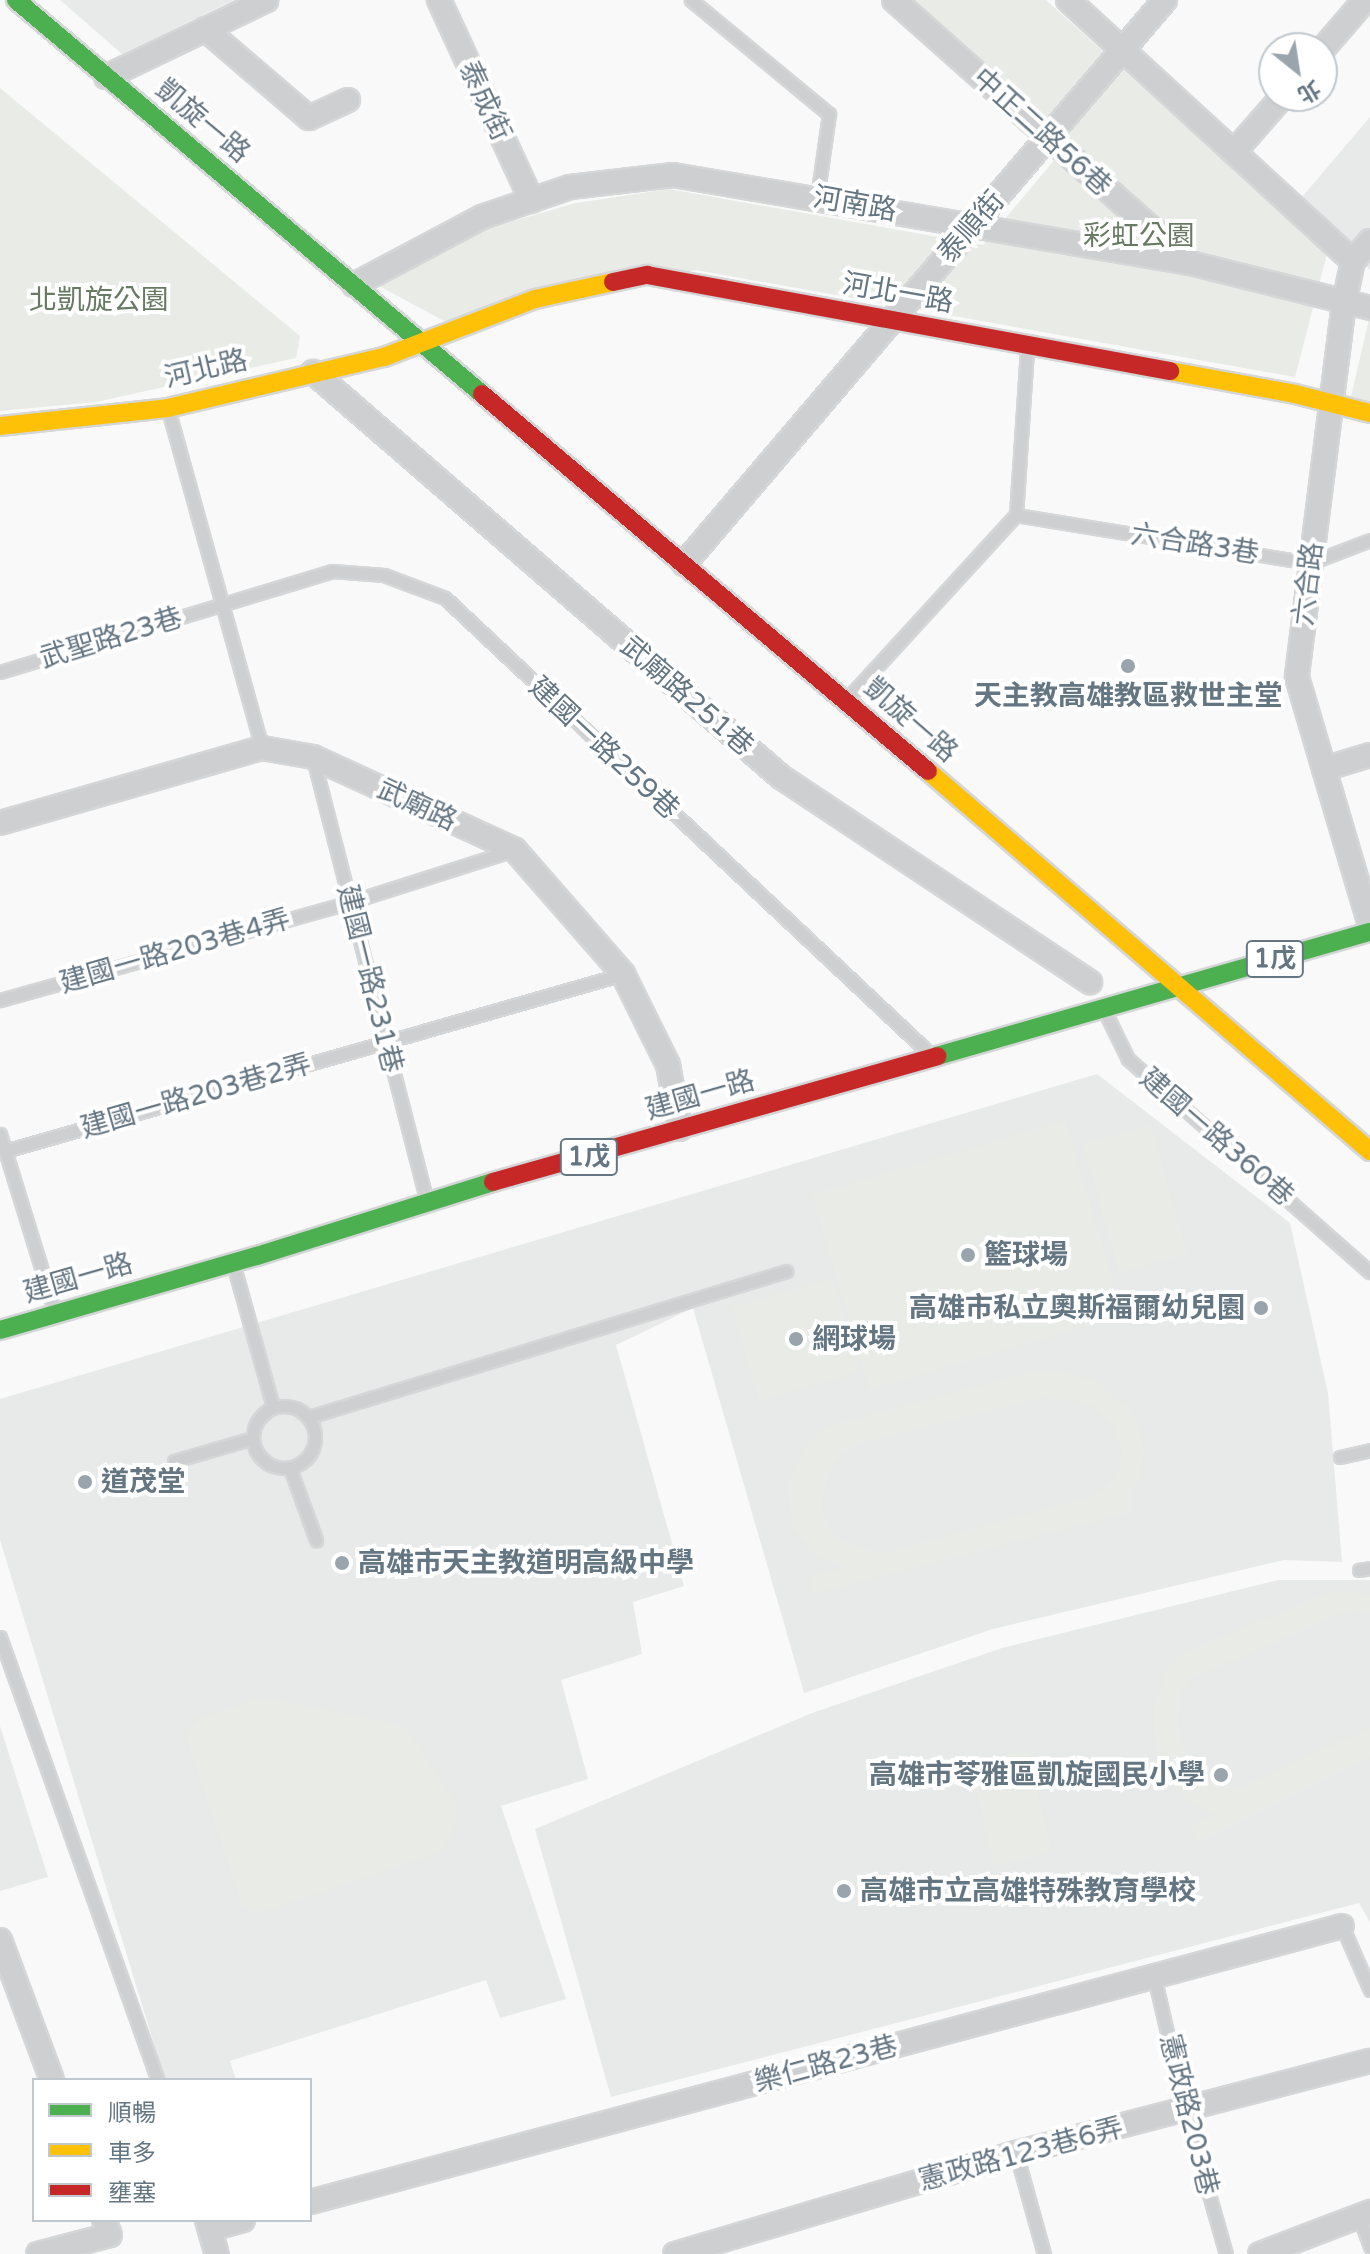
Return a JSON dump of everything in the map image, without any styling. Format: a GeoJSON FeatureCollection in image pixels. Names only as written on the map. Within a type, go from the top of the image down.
{"type":"FeatureCollection","features":[{"type":"Feature","properties":{"kind":"street","name":"凱旋一路"},"geometry":{"type":"LineString","coordinates":[[16,0],[846,701],[1370,1151]]}},
{"type":"Feature","properties":{"kind":"street"},"geometry":{"type":"LineString","coordinates":[[106,77],[267,0]]}},
{"type":"Feature","properties":{"kind":"street","name":"泰成街"},"geometry":{"type":"LineString","coordinates":[[439,0],[532,201]]}},
{"type":"Feature","properties":{"kind":"street","name":"中正二路56巷"},"geometry":{"type":"LineString","coordinates":[[894,0],[1190,263]]}},
{"type":"Feature","properties":{"kind":"street"},"geometry":{"type":"LineString","coordinates":[[1068,0],[1353,261]]}},
{"type":"Feature","properties":{"kind":"street","name":"泰順街"},"geometry":{"type":"LineString","coordinates":[[684,564],[1165,0]]}},
{"type":"Feature","properties":{"kind":"street"},"geometry":{"type":"LineString","coordinates":[[1337,32],[1365,0]]}},
{"type":"Feature","properties":{"kind":"street"},"geometry":{"type":"LineString","coordinates":[[205,29],[309,118],[348,100]]}},
{"type":"Feature","properties":{"kind":"street"},"geometry":{"type":"LineString","coordinates":[[1234,152],[1269,112]]}},
{"type":"Feature","properties":{"kind":"street","name":"河南路"},"geometry":{"type":"LineString","coordinates":[[354,285],[482,217],[570,187],[673,175],[1190,263],[1370,308]]}},
{"type":"Feature","properties":{"kind":"street","name":"六合路"},"geometry":{"type":"LineString","coordinates":[[1370,241],[1353,261],[1344,303],[1297,677],[1370,925]]}},
{"type":"Feature","properties":{"kind":"street","name":"河北一路"},"geometry":{"type":"LineString","coordinates":[[417,339],[535,299],[647,275],[1331,401],[1370,413]]}},
{"type":"Feature","properties":{"kind":"street","name":"河北路"},"geometry":{"type":"LineString","coordinates":[[0,426],[168,408],[384,357],[417,339]]}},
{"type":"Feature","properties":{"kind":"street","name":"武廟路251巷"},"geometry":{"type":"LineString","coordinates":[[313,372],[781,777],[1090,982]]}},
{"type":"Feature","properties":{"kind":"street","name":"武廟路"},"geometry":{"type":"LineString","coordinates":[[0,823],[262,748],[313,757],[515,850],[623,974],[668,1065],[680,1129]]}},
{"type":"Feature","properties":{"kind":"street"},"geometry":{"type":"LineString","coordinates":[[1324,769],[1370,755]]}},
{"type":"Feature","properties":{"kind":"street","name":"建國一路"},"geometry":{"type":"LineString","coordinates":[[0,1330],[232,1263],[427,1201],[1370,932]]}},
{"type":"Feature","properties":{"kind":"street","name":"樂仁路23巷"},"geometry":{"type":"LineString","coordinates":[[312,2201],[1342,1926]]}},
{"type":"Feature","properties":{"kind":"street"},"geometry":{"type":"LineString","coordinates":[[0,1940],[51,2078]]}},
{"type":"Feature","properties":{"kind":"street","name":"憲政路123巷6弄"},"geometry":{"type":"LineString","coordinates":[[675,2254],[1016,2153],[1370,2061]]}},
{"type":"Feature","properties":{"kind":"street"},"geometry":{"type":"LineString","coordinates":[[1260,2254],[1365,2214]]}},
{"type":"Feature","properties":{"kind":"street"},"geometry":{"type":"LineString","coordinates":[[209,2224],[217,2254]]}},
{"type":"Feature","properties":{"kind":"street"},"geometry":{"type":"LineString","coordinates":[[38,2254],[107,2228]]}},
{"type":"Feature","properties":{"kind":"lane"},"geometry":{"type":"LineString","coordinates":[[691,0],[829,114],[817,198]]}},
{"type":"Feature","properties":{"kind":"lane"},"geometry":{"type":"LineString","coordinates":[[846,701],[1016,515],[1027,343]]}},
{"type":"Feature","properties":{"kind":"lane"},"geometry":{"type":"LineString","coordinates":[[168,408],[262,748]]}},
{"type":"Feature","properties":{"kind":"lane","name":"六合路3巷"},"geometry":{"type":"LineString","coordinates":[[1016,515],[1310,563]]}},
{"type":"Feature","properties":{"kind":"lane"},"geometry":{"type":"LineString","coordinates":[[1310,563],[1370,540]]}},
{"type":"Feature","properties":{"kind":"lane","name":"建國一路259巷"},"geometry":{"type":"LineString","coordinates":[[223,605],[332,571],[384,575],[445,598],[931,1055]]}},
{"type":"Feature","properties":{"kind":"lane","name":"武聖路23巷"},"geometry":{"type":"LineString","coordinates":[[0,672],[223,605]]}},
{"type":"Feature","properties":{"kind":"lane","name":"建國一路231巷"},"geometry":{"type":"LineString","coordinates":[[313,757],[427,1201]]}},
{"type":"Feature","properties":{"kind":"lane","name":"建國一路203巷4弄"},"geometry":{"type":"LineString","coordinates":[[0,1000],[350,902],[515,850]]}},
{"type":"Feature","properties":{"kind":"lane","name":"建國一路203巷2弄"},"geometry":{"type":"LineString","coordinates":[[5,1151],[623,974]]}},
{"type":"Feature","properties":{"kind":"lane","name":"建國一路360巷"},"geometry":{"type":"LineString","coordinates":[[1090,982],[1128,1059],[1370,1272]]}},
{"type":"Feature","properties":{"kind":"lane"},"geometry":{"type":"LineString","coordinates":[[0,1134],[55,1315]]}},
{"type":"Feature","properties":{"kind":"lane"},"geometry":{"type":"LineString","coordinates":[[232,1263],[273,1407]]}},
{"type":"Feature","properties":{"kind":"lane"},"geometry":{"type":"LineString","coordinates":[[309,1417],[786,1271]]}},
{"type":"Feature","properties":{"kind":"lane"},"geometry":{"type":"LineString","coordinates":[[293,1406],[309,1417],[316,1436],[314,1446],[301,1463],[290,1468],[269,1464],[261,1457],[253,1438],[258,1420],[273,1407],[293,1406]]}},
{"type":"Feature","properties":{"kind":"lane"},"geometry":{"type":"LineString","coordinates":[[174,1461],[253,1438]]}},
{"type":"Feature","properties":{"kind":"lane"},"geometry":{"type":"LineString","coordinates":[[1340,1457],[1370,1450]]}},
{"type":"Feature","properties":{"kind":"lane"},"geometry":{"type":"LineString","coordinates":[[290,1468],[316,1540]]}},
{"type":"Feature","properties":{"kind":"lane"},"geometry":{"type":"LineString","coordinates":[[0,1637],[157,2078]]}},
{"type":"Feature","properties":{"kind":"lane"},"geometry":{"type":"LineString","coordinates":[[1342,1926],[1370,1990]]}},
{"type":"Feature","properties":{"kind":"lane","name":"憲政路203巷"},"geometry":{"type":"LineString","coordinates":[[1154,1976],[1185,2110],[1226,2254]]}},
{"type":"Feature","properties":{"kind":"lane"},"geometry":{"type":"LineString","coordinates":[[1016,2153],[1044,2254]]}},
{"type":"Feature","properties":{"kind":"lane"},"geometry":{"type":"LineString","coordinates":[[1365,2214],[1370,2247]]}},
{"type":"Feature","properties":{"kind":"shaded area"},"geometry":{"type":"Polygon","coordinates":[[[60,0],[234,0],[122,54],[60,0]]]}},
{"type":"Feature","properties":{"kind":"shaded area"},"geometry":{"type":"Polygon","coordinates":[[[1370,117],[1370,270],[1302,197],[1370,117]]]}},
{"type":"Feature","properties":{"kind":"shaded area","name":"高雄市天主教道明高級中學"},"geometry":{"type":"Polygon","coordinates":[[[1097,1074],[1290,1223],[1328,1393],[1342,1562],[1284,1560],[993,1629],[804,1693],[693,1308],[616,1345],[684,1586],[633,1602],[642,1654],[561,1680],[588,1779],[501,1806],[566,1999],[500,2018],[486,1980],[230,2061],[235,2078],[164,2078],[0,1540],[0,1399],[1097,1074]]]}},
{"type":"Feature","properties":{"kind":"shaded area","name":"高雄市立高雄特殊教育學校"},"geometry":{"type":"Polygon","coordinates":[[[1278,1580],[1370,1580],[1370,1922],[1359,1903],[611,2097],[535,1829],[812,1713],[1002,1648],[1278,1580]]]}},
{"type":"Feature","properties":{"kind":"shaded area"},"geometry":{"type":"Polygon","coordinates":[[[0,1726],[48,1877],[0,1891],[0,1726]]]}},
{"type":"Feature","properties":{"kind":"green space","name":"彩虹公園"},"geometry":{"type":"Polygon","coordinates":[[[906,0],[1046,0],[1327,254],[1295,377],[696,270],[444,321],[379,286],[489,228],[576,203],[669,189],[983,245],[1067,145],[906,0]]]}},
{"type":"Feature","properties":{"kind":"green space","name":"北凱旋公園"},"geometry":{"type":"Polygon","coordinates":[[[0,88],[300,336],[296,358],[96,402],[0,411],[0,88]]]}},
{"type":"Feature","properties":{"kind":"green space"},"geometry":{"type":"Polygon","coordinates":[[[1370,315],[1370,405],[1350,401],[1370,315]]]}},
{"type":"Feature","properties":{"kind":"green space","name":"籃球場"},"geometry":{"type":"Polygon","coordinates":[[[1065,1120],[1123,1315],[870,1390],[812,1195],[1065,1120]]]}},
{"type":"Feature","properties":{"kind":"green space"},"geometry":{"type":"Polygon","coordinates":[[[1151,1125],[1187,1254],[1119,1273],[1083,1143],[1151,1125]]]}},
{"type":"Feature","properties":{"kind":"green space","name":"網球場"},"geometry":{"type":"Polygon","coordinates":[[[833,1278],[860,1372],[759,1401],[732,1307],[833,1278]]]}},
{"type":"Feature","properties":{"kind":"green space"},"geometry":{"type":"Polygon","coordinates":[[[1038,1370],[1076,1374],[1102,1385],[1132,1413],[1141,1434],[1141,1475],[1132,1488],[1132,1512],[813,1594],[809,1577],[844,1567],[815,1557],[791,1525],[788,1484],[805,1445],[828,1426],[1038,1370]],[[1041,1398],[855,1445],[832,1464],[822,1496],[822,1512],[840,1540],[880,1554],[1093,1496],[1111,1481],[1119,1469],[1122,1454],[1114,1427],[1095,1408],[1080,1401],[1041,1398]]]}},
{"type":"Feature","properties":{"kind":"green space"},"geometry":{"type":"Polygon","coordinates":[[[1335,1590],[1370,1594],[1370,1613],[1350,1610],[1190,1679],[1180,1694],[1178,1723],[1182,1742],[1197,1768],[1219,1784],[1237,1788],[1370,1728],[1370,1758],[1200,1842],[1191,1825],[1214,1814],[1193,1804],[1178,1789],[1155,1748],[1153,1707],[1168,1668],[1178,1655],[1335,1590]]]}},
{"type":"Feature","properties":{"kind":"green space"},"geometry":{"type":"Polygon","coordinates":[[[258,1697],[390,1722],[407,1729],[456,1804],[456,1824],[446,1845],[437,1853],[270,1910],[254,1912],[243,1907],[186,1736],[199,1719],[258,1697]]]}},
{"type":"Feature","properties":{"kind":"green space"},"geometry":{"type":"Polygon","coordinates":[[[1028,1750],[1052,1852],[994,1866],[970,1764],[1028,1750]]]}},
{"type":"Feature","properties":{"kind":"traffic: fast"},"geometry":{"type":"LineString","coordinates":[[16,0],[482,394]]}},
{"type":"Feature","properties":{"kind":"traffic: fast"},"geometry":{"type":"LineString","coordinates":[[937,1056],[1370,932]]}},
{"type":"Feature","properties":{"kind":"traffic: fast"},"geometry":{"type":"LineString","coordinates":[[0,1330],[257,1256],[493,1182]]}},
{"type":"Feature","properties":{"kind":"traffic: slow"},"geometry":{"type":"LineString","coordinates":[[0,426],[168,408],[384,357],[535,299],[613,282]]}},
{"type":"Feature","properties":{"kind":"traffic: slow"},"geometry":{"type":"LineString","coordinates":[[1170,371],[1295,394],[1370,413]]}},
{"type":"Feature","properties":{"kind":"traffic: slow"},"geometry":{"type":"LineString","coordinates":[[928,771],[1370,1151]]}},
{"type":"Feature","properties":{"kind":"traffic: jam"},"geometry":{"type":"LineString","coordinates":[[613,282],[647,275],[1170,371]]}},
{"type":"Feature","properties":{"kind":"traffic: jam"},"geometry":{"type":"LineString","coordinates":[[482,394],[928,771]]}},
{"type":"Feature","properties":{"kind":"traffic: jam"},"geometry":{"type":"LineString","coordinates":[[493,1182],[937,1056]]}},
{"type":"Feature","properties":{"kind":"place","name":"天主教高雄教區救世主堂"},"geometry":{"type":"Point","coordinates":[1128,666]}},
{"type":"Feature","properties":{"kind":"place","name":"籃球場"},"geometry":{"type":"Point","coordinates":[968,1255]}},
{"type":"Feature","properties":{"kind":"place","name":"高雄市私立奧斯福爾幼兒園"},"geometry":{"type":"Point","coordinates":[1261,1308]}},
{"type":"Feature","properties":{"kind":"place","name":"網球場"},"geometry":{"type":"Point","coordinates":[796,1339]}},
{"type":"Feature","properties":{"kind":"place","name":"道茂堂"},"geometry":{"type":"Point","coordinates":[85,1482]}},
{"type":"Feature","properties":{"kind":"place","name":"高雄市天主教道明高級中學"},"geometry":{"type":"Point","coordinates":[342,1563]}},
{"type":"Feature","properties":{"kind":"place","name":"高雄市苓雅區凱旋國民小學"},"geometry":{"type":"Point","coordinates":[1221,1775]}},
{"type":"Feature","properties":{"kind":"place","name":"高雄市立高雄特殊教育學校"},"geometry":{"type":"Point","coordinates":[844,1891]}}]}
